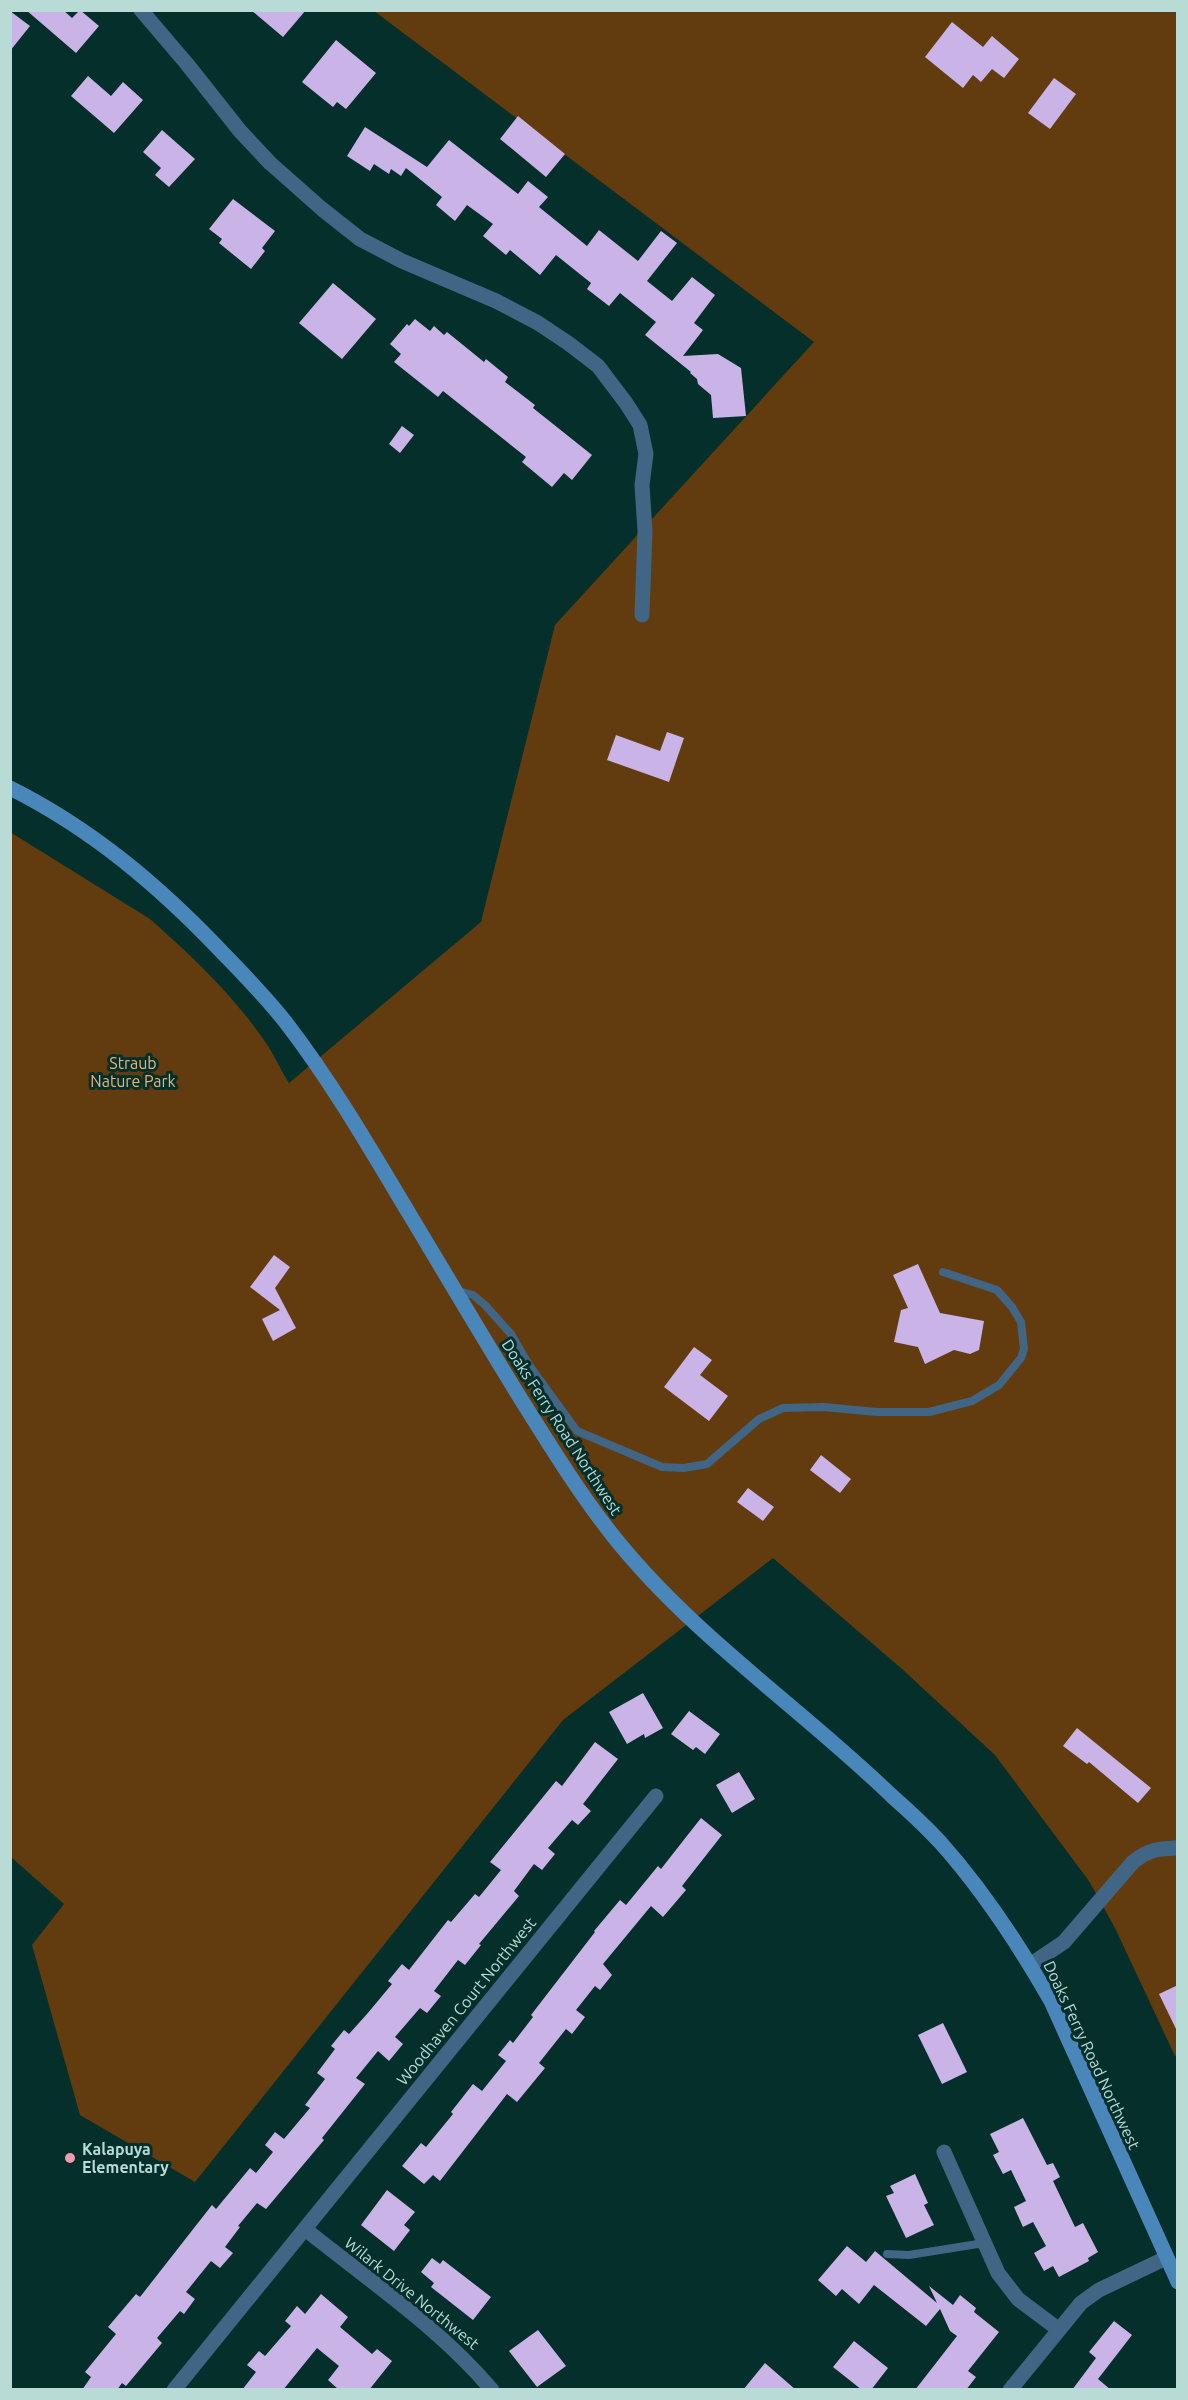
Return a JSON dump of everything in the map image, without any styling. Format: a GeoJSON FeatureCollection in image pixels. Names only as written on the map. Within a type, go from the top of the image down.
{"type":"FeatureCollection","features":[{"type":"Feature","properties":{"kind":"main road","name":"Doaks Ferry Road Northwest"},"geometry":{"type":"LineString","coordinates":[[10,789],[40,803],[132,866],[186,914],[251,981],[286,1023],[321,1071],[368,1144],[564,1469],[612,1535],[655,1586],[693,1623],[848,1754],[938,1840],[991,1906],[1030,1965],[1073,2049],[1178,2282]]}},
{"type":"Feature","properties":{"kind":"street"},"geometry":{"type":"LineString","coordinates":[[141,10],[240,131],[278,171],[360,239],[496,301],[538,323],[598,366],[640,426],[646,454],[642,485],[645,531],[642,615]]}},
{"type":"Feature","properties":{"kind":"street","name":"Woodhaven Court Northwest"},"geometry":{"type":"LineString","coordinates":[[174,2390],[656,1796]]}},
{"type":"Feature","properties":{"kind":"street"},"geometry":{"type":"LineString","coordinates":[[1030,1965],[1064,1942],[1133,1862],[1145,1852],[1178,1848]]}},
{"type":"Feature","properties":{"kind":"street"},"geometry":{"type":"LineString","coordinates":[[944,2152],[998,2273],[1009,2289],[1058,2329]]}},
{"type":"Feature","properties":{"kind":"street","name":"Wilark Drive Northwest"},"geometry":{"type":"LineString","coordinates":[[305,2229],[433,2332],[472,2367],[492,2390]]}},
{"type":"Feature","properties":{"kind":"street"},"geometry":{"type":"LineString","coordinates":[[1010,2390],[1081,2303],[1099,2290],[1166,2258]]}},
{"type":"Feature","properties":{"kind":"lane"},"geometry":{"type":"LineString","coordinates":[[454,1290],[473,1295],[511,1334],[529,1365],[577,1431],[662,1467],[684,1468],[707,1464],[759,1419],[783,1408],[824,1407],[877,1413],[929,1412],[972,1401],[999,1385],[1021,1358],[1024,1348],[1021,1322],[1012,1307],[996,1290],[943,1272]]}},
{"type":"Feature","properties":{"kind":"lane"},"geometry":{"type":"LineString","coordinates":[[887,2254],[909,2255],[984,2243]]}},
{"type":"Feature","properties":{"kind":"path"},"geometry":{"type":"LineString","coordinates":[[10,1131],[10,1137]]}},
{"type":"Feature","properties":{"kind":"green space","name":"Straub Nature Park"},"geometry":{"type":"Polygon","coordinates":[[[374,11],[1177,11],[1177,2055],[1175,2056],[1115,1928],[1089,1881],[995,1755],[902,1669],[773,1558],[563,1720],[195,2182],[80,2115],[32,1945],[64,1904],[11,1857],[10,832],[150,919],[166,933],[241,1009],[266,1043],[289,1083],[481,922],[555,625],[814,342],[374,11]]]}},
{"type":"Feature","properties":{"kind":"building"},"geometry":{"type":"Polygon","coordinates":[[[26,10],[63,10],[72,18],[80,10],[99,26],[76,53],[26,10]]]}},
{"type":"Feature","properties":{"kind":"building"},"geometry":{"type":"Polygon","coordinates":[[[251,10],[306,10],[283,37],[251,10]]]}},
{"type":"Feature","properties":{"kind":"building"},"geometry":{"type":"Polygon","coordinates":[[[10,11],[30,26],[10,51],[10,11]]]}},
{"type":"Feature","properties":{"kind":"building"},"geometry":{"type":"Polygon","coordinates":[[[952,22],[983,47],[992,36],[1019,59],[1004,78],[992,69],[981,82],[973,75],[963,88],[925,57],[952,22]]]}},
{"type":"Feature","properties":{"kind":"building"},"geometry":{"type":"Polygon","coordinates":[[[336,40],[376,73],[346,109],[337,102],[333,107],[302,82],[336,40]]]}},
{"type":"Feature","properties":{"kind":"building"},"geometry":{"type":"Polygon","coordinates":[[[88,76],[111,96],[123,82],[143,100],[114,133],[71,96],[88,76]]]}},
{"type":"Feature","properties":{"kind":"building"},"geometry":{"type":"Polygon","coordinates":[[[1054,78],[1076,94],[1050,129],[1028,113],[1054,78]]]}},
{"type":"Feature","properties":{"kind":"building"},"geometry":{"type":"Polygon","coordinates":[[[518,116],[565,154],[546,177],[500,139],[518,116]]]}},
{"type":"Feature","properties":{"kind":"building"},"geometry":{"type":"Polygon","coordinates":[[[365,127],[427,167],[449,140],[518,194],[528,181],[548,197],[539,207],[587,246],[599,230],[638,261],[661,231],[677,243],[647,281],[672,301],[692,277],[715,295],[694,323],[703,330],[683,356],[718,354],[741,368],[746,416],[713,418],[711,395],[698,384],[691,372],[645,335],[656,322],[620,293],[609,306],[587,289],[591,283],[556,255],[540,275],[510,250],[506,255],[483,236],[493,224],[467,205],[455,221],[436,205],[442,197],[406,168],[401,176],[391,169],[389,174],[374,164],[370,171],[347,156],[365,127]]]}},
{"type":"Feature","properties":{"kind":"building"},"geometry":{"type":"Polygon","coordinates":[[[162,130],[195,159],[169,187],[155,175],[161,168],[143,152],[162,130]]]}},
{"type":"Feature","properties":{"kind":"building"},"geometry":{"type":"Polygon","coordinates":[[[233,199],[275,231],[262,248],[265,251],[251,269],[219,243],[222,239],[209,229],[233,199]]]}},
{"type":"Feature","properties":{"kind":"building"},"geometry":{"type":"Polygon","coordinates":[[[333,283],[376,319],[342,359],[299,323],[333,283]]]}},
{"type":"Feature","properties":{"kind":"building"},"geometry":{"type":"Polygon","coordinates":[[[415,319],[430,331],[434,326],[444,335],[447,332],[484,362],[486,359],[508,377],[505,382],[535,405],[533,408],[592,455],[572,480],[564,473],[552,487],[522,462],[526,457],[443,391],[438,397],[394,362],[401,354],[390,344],[407,324],[409,326],[415,319]]]}},
{"type":"Feature","properties":{"kind":"building"},"geometry":{"type":"Polygon","coordinates":[[[402,426],[414,435],[400,453],[389,444],[402,426]]]}},
{"type":"Feature","properties":{"kind":"building"},"geometry":{"type":"Polygon","coordinates":[[[667,732],[684,738],[669,782],[607,760],[616,735],[660,751],[667,732]]]}},
{"type":"Feature","properties":{"kind":"building"},"geometry":{"type":"Polygon","coordinates":[[[274,1255],[290,1267],[275,1288],[296,1328],[273,1341],[262,1319],[280,1310],[250,1287],[274,1255]]]}},
{"type":"Feature","properties":{"kind":"building"},"geometry":{"type":"Polygon","coordinates":[[[918,1264],[940,1313],[984,1321],[979,1350],[970,1354],[954,1350],[925,1364],[918,1347],[894,1342],[901,1310],[908,1308],[893,1275],[918,1264]]]}},
{"type":"Feature","properties":{"kind":"building"},"geometry":{"type":"Polygon","coordinates":[[[694,1347],[712,1360],[700,1375],[728,1396],[709,1421],[664,1387],[694,1347]]]}},
{"type":"Feature","properties":{"kind":"building"},"geometry":{"type":"Polygon","coordinates":[[[821,1455],[851,1479],[840,1493],[810,1470],[821,1455]]]}},
{"type":"Feature","properties":{"kind":"building"},"geometry":{"type":"Polygon","coordinates":[[[748,1488],[774,1507],[763,1521],[737,1502],[748,1488]]]}},
{"type":"Feature","properties":{"kind":"building"},"geometry":{"type":"Polygon","coordinates":[[[643,1693],[663,1728],[645,1738],[644,1734],[627,1744],[609,1712],[643,1693]]]}},
{"type":"Feature","properties":{"kind":"building"},"geometry":{"type":"Polygon","coordinates":[[[689,1711],[720,1734],[705,1754],[696,1747],[693,1750],[671,1734],[689,1711]]]}},
{"type":"Feature","properties":{"kind":"building"},"geometry":{"type":"Polygon","coordinates":[[[1077,1728],[1151,1788],[1138,1803],[1089,1762],[1087,1764],[1063,1746],[1077,1728]]]}},
{"type":"Feature","properties":{"kind":"building"},"geometry":{"type":"Polygon","coordinates":[[[595,1742],[618,1759],[583,1804],[591,1811],[578,1825],[572,1820],[548,1848],[555,1854],[542,1870],[534,1864],[514,1891],[519,1896],[479,1944],[481,1945],[465,1965],[458,1960],[434,1991],[441,1996],[427,2013],[420,2008],[395,2037],[403,2044],[389,2061],[378,2051],[356,2078],[365,2084],[322,2138],[324,2140],[266,2209],[257,2203],[238,2226],[240,2227],[225,2247],[233,2253],[220,2268],[211,2261],[186,2292],[195,2299],[184,2314],[180,2311],[157,2338],[162,2343],[126,2386],[122,2383],[117,2390],[82,2390],[91,2377],[85,2372],[116,2334],[108,2327],[136,2294],[140,2297],[212,2205],[216,2209],[250,2168],[256,2173],[273,2152],[265,2145],[275,2132],[284,2139],[310,2108],[305,2105],[325,2079],[317,2073],[335,2049],[331,2046],[344,2030],[349,2034],[367,2014],[392,1984],[388,1981],[402,1964],[409,1970],[448,1920],[451,1922],[475,1894],[479,1897],[501,1870],[490,1862],[556,1781],[562,1786],[595,1742]]]}},
{"type":"Feature","properties":{"kind":"building"},"geometry":{"type":"Polygon","coordinates":[[[739,1772],[755,1799],[732,1813],[716,1785],[739,1772]]]}},
{"type":"Feature","properties":{"kind":"building"},"geometry":{"type":"Polygon","coordinates":[[[701,1818],[722,1835],[682,1886],[686,1890],[663,1917],[651,1906],[603,1964],[612,1975],[600,1990],[595,1986],[576,2010],[585,2017],[572,2034],[566,2029],[539,2063],[545,2068],[517,2102],[507,2094],[440,2181],[433,2175],[424,2184],[402,2166],[421,2143],[426,2147],[453,2114],[451,2112],[473,2084],[482,2091],[506,2061],[498,2055],[510,2040],[513,2043],[533,2017],[531,2015],[594,1931],[620,1900],[626,1905],[658,1866],[661,1869],[701,1818]]]}},
{"type":"Feature","properties":{"kind":"building"},"geometry":{"type":"Polygon","coordinates":[[[1178,1985],[1178,2033],[1159,1994],[1178,1985]]]}},
{"type":"Feature","properties":{"kind":"building"},"geometry":{"type":"Polygon","coordinates":[[[943,2023],[967,2072],[942,2084],[918,2035],[943,2023]]]}},
{"type":"Feature","properties":{"kind":"building"},"geometry":{"type":"Polygon","coordinates":[[[1023,2118],[1047,2165],[1053,2163],[1060,2177],[1053,2181],[1075,2227],[1083,2223],[1098,2252],[1088,2258],[1089,2261],[1059,2277],[1053,2266],[1044,2271],[1034,2253],[1046,2246],[1033,2222],[1023,2227],[1014,2207],[1026,2201],[1011,2170],[1003,2174],[993,2155],[999,2152],[990,2134],[1023,2118]]]}},
{"type":"Feature","properties":{"kind":"building"},"geometry":{"type":"Polygon","coordinates":[[[915,2174],[928,2203],[924,2205],[934,2225],[906,2238],[886,2196],[894,2193],[890,2186],[915,2174]]]}},
{"type":"Feature","properties":{"kind":"building"},"geometry":{"type":"Polygon","coordinates":[[[387,2190],[415,2212],[404,2225],[410,2230],[394,2251],[361,2225],[387,2190]]]}},
{"type":"Feature","properties":{"kind":"building"},"geometry":{"type":"Polygon","coordinates":[[[847,2246],[866,2262],[875,2251],[937,2303],[929,2286],[953,2305],[960,2295],[976,2308],[974,2312],[999,2332],[968,2371],[976,2377],[966,2390],[915,2390],[957,2336],[950,2331],[940,2309],[926,2326],[874,2285],[859,2304],[842,2289],[836,2296],[818,2280],[847,2246]]]}},
{"type":"Feature","properties":{"kind":"building"},"geometry":{"type":"Polygon","coordinates":[[[432,2258],[440,2264],[443,2260],[491,2297],[473,2320],[431,2287],[434,2283],[421,2272],[432,2258]]]}},
{"type":"Feature","properties":{"kind":"building"},"geometry":{"type":"Polygon","coordinates":[[[321,2294],[348,2317],[340,2327],[372,2354],[377,2349],[392,2361],[369,2390],[339,2390],[328,2380],[339,2366],[317,2348],[283,2390],[242,2390],[256,2372],[247,2365],[259,2351],[265,2356],[291,2326],[285,2321],[297,2306],[305,2314],[321,2294]]]}},
{"type":"Feature","properties":{"kind":"building"},"geometry":{"type":"Polygon","coordinates":[[[1114,2321],[1132,2335],[1098,2379],[1111,2390],[1072,2390],[1096,2358],[1089,2352],[1114,2321]]]}},
{"type":"Feature","properties":{"kind":"building"},"geometry":{"type":"Polygon","coordinates":[[[538,2330],[566,2366],[537,2387],[509,2351],[538,2330]]]}},
{"type":"Feature","properties":{"kind":"building"},"geometry":{"type":"Polygon","coordinates":[[[854,2341],[888,2368],[871,2390],[862,2390],[833,2367],[854,2341]]]}},
{"type":"Feature","properties":{"kind":"building"},"geometry":{"type":"Polygon","coordinates":[[[765,2363],[796,2390],[743,2390],[765,2363]]]}},
{"type":"Feature","properties":{"kind":"place","name":"Kalapuya Elementary"},"geometry":{"type":"Point","coordinates":[70,2158]}}]}
